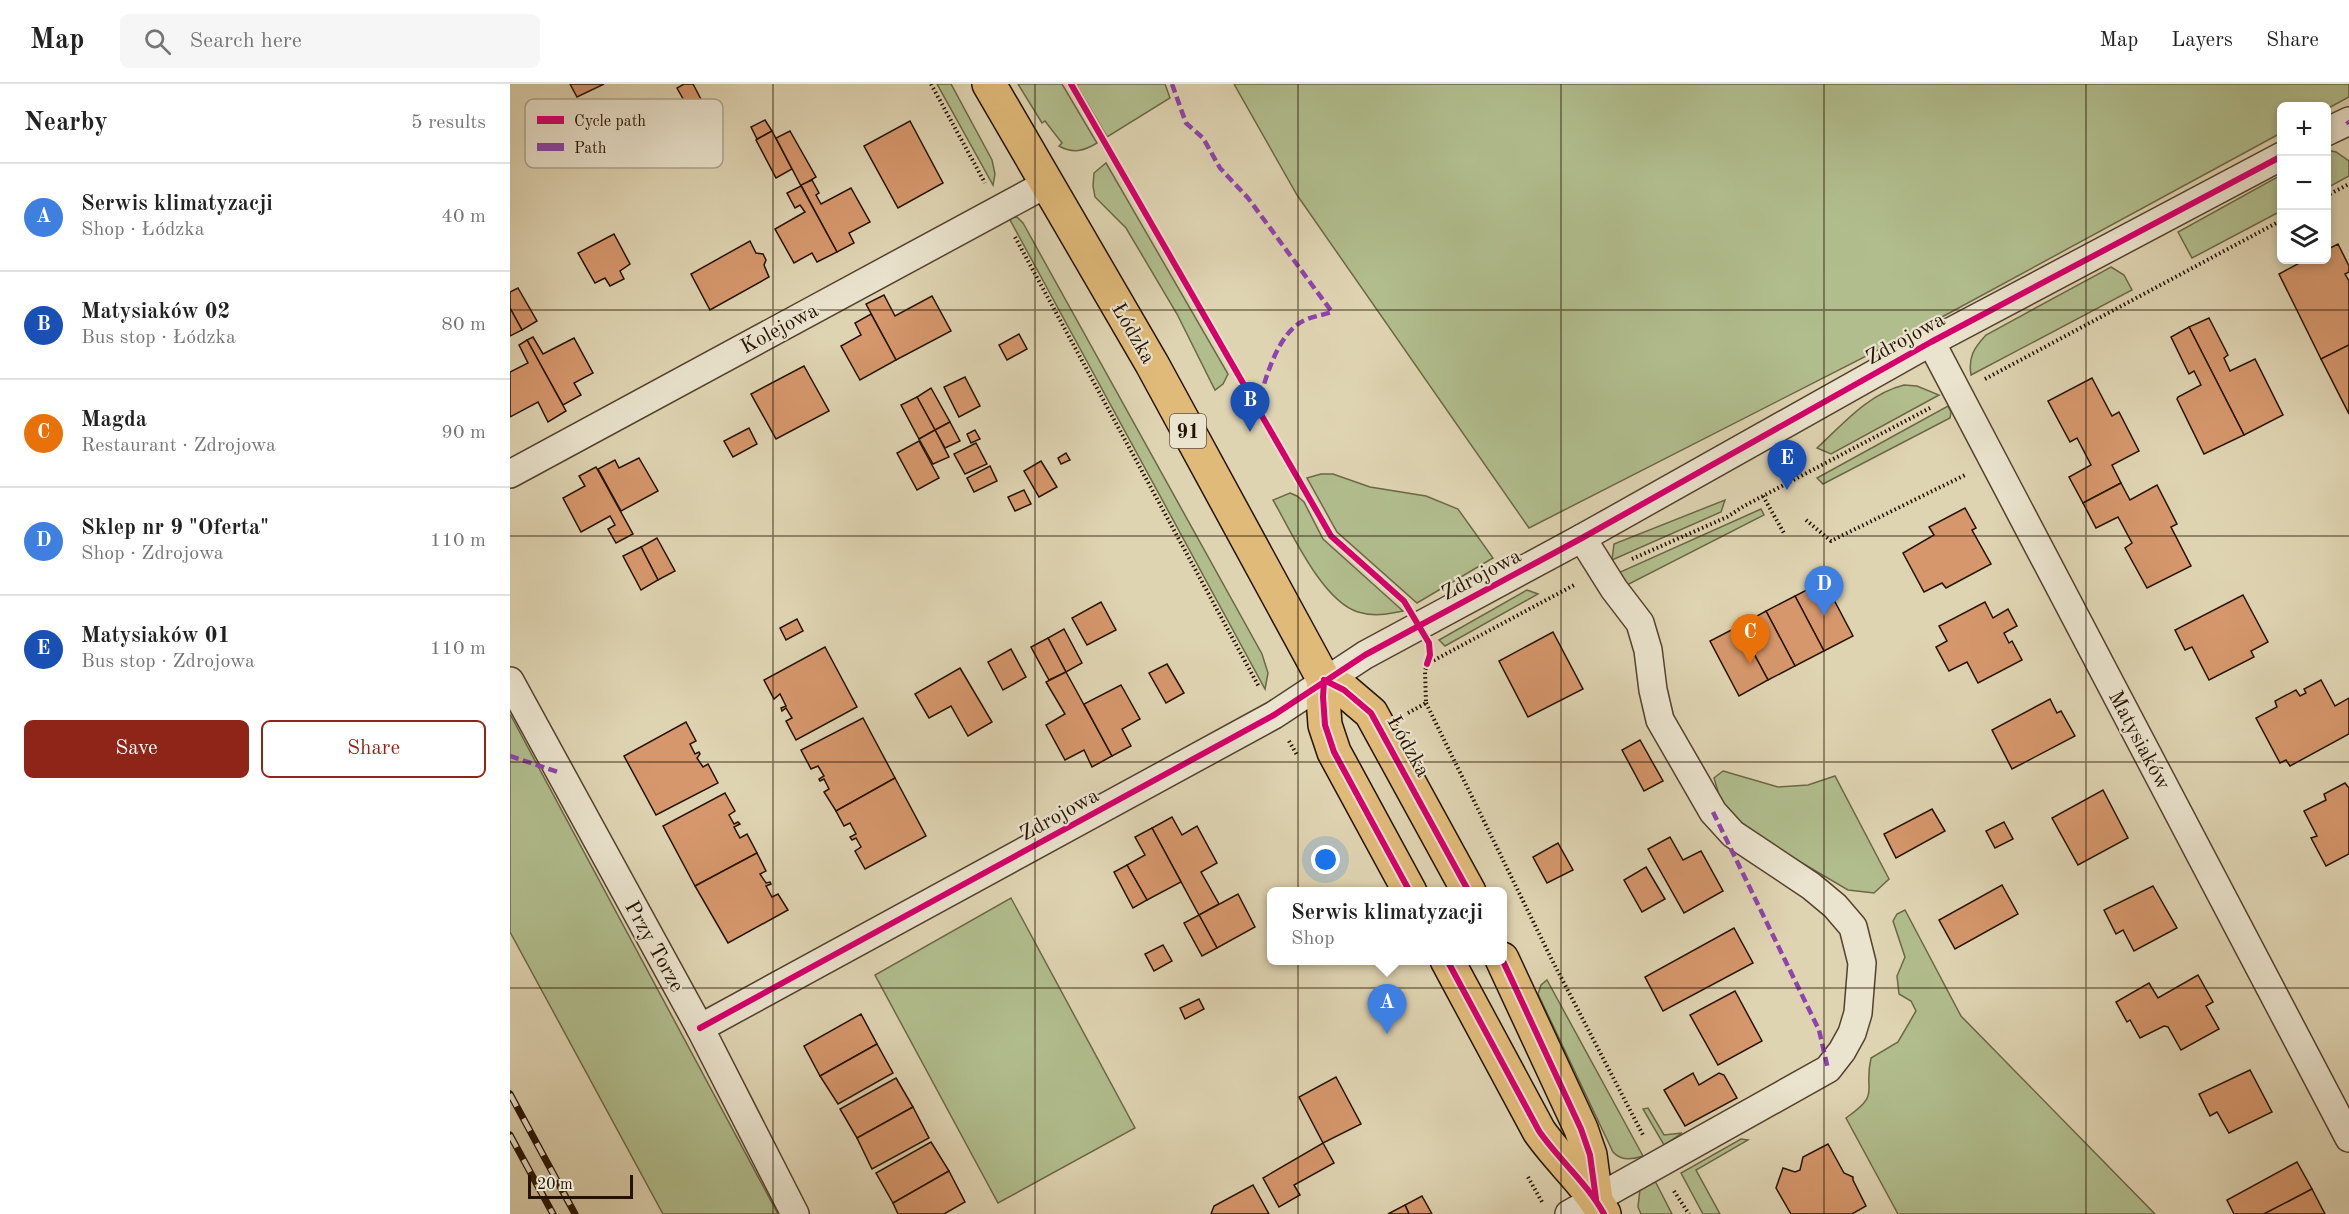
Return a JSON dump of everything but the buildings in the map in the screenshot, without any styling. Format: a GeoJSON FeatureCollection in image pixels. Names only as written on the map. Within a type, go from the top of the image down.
{"type":"FeatureCollection","features":[{"type":"Feature","properties":{"kind":"main road","name":"Łódzka"},"geometry":{"type":"LineString","coordinates":[[989,84],[1152,364],[1324,680],[1359,700],[1380,727],[1467,887]]}},
{"type":"Feature","properties":{"kind":"main road","name":"Łódzka"},"geometry":{"type":"LineString","coordinates":[[1324,680],[1326,725],[1334,752],[1408,887]]}},
{"type":"Feature","properties":{"kind":"main road"},"geometry":{"type":"LineString","coordinates":[[1450,965],[1539,1131],[1590,1209]]}},
{"type":"Feature","properties":{"kind":"main road"},"geometry":{"type":"LineString","coordinates":[[1506,965],[1581,1129],[1590,1155],[1590,1209]]}},
{"type":"Feature","properties":{"kind":"street","name":"Zdrojowa"},"geometry":{"type":"LineString","coordinates":[[700,1028],[1274,715],[1365,655],[1582,538],[1931,342],[2277,159]]}},
{"type":"Feature","properties":{"kind":"street","name":"Kolejowa"},"geometry":{"type":"LineString","coordinates":[[510,474],[1048,183]]}},
{"type":"Feature","properties":{"kind":"street","name":"Matysiaków"},"geometry":{"type":"LineString","coordinates":[[1931,342],[2349,1138]]}},
{"type":"Feature","properties":{"kind":"street"},"geometry":{"type":"LineString","coordinates":[[1582,538],[1603,572],[1640,623],[1648,650],[1660,720],[1713,812],[1733,834],[1811,886],[1835,906],[1853,927],[1862,963],[1858,1013],[1852,1033],[1828,1069],[1658,1164],[1590,1209]]}},
{"type":"Feature","properties":{"kind":"street","name":"Przy Torze"},"geometry":{"type":"LineString","coordinates":[[510,681],[700,1028],[795,1214]]}},
{"type":"Feature","properties":{"kind":"path"},"geometry":{"type":"LineString","coordinates":[[931,84],[1304,768],[1334,752]]}},
{"type":"Feature","properties":{"kind":"path"},"geometry":{"type":"LineString","coordinates":[[2331,193],[2349,184]]}},
{"type":"Feature","properties":{"kind":"path"},"geometry":{"type":"LineString","coordinates":[[1427,664],[1577,583],[1727,517],[2277,223]]}},
{"type":"Feature","properties":{"kind":"path"},"geometry":{"type":"LineString","coordinates":[[1806,520],[1831,541],[1965,475]]}},
{"type":"Feature","properties":{"kind":"path"},"geometry":{"type":"LineString","coordinates":[[1763,496],[1785,535]]}},
{"type":"Feature","properties":{"kind":"path"},"geometry":{"type":"LineString","coordinates":[[1420,626],[1430,649],[1425,671],[1426,703],[1552,960],[1658,1164],[1689,1214]]}},
{"type":"Feature","properties":{"kind":"path"},"geometry":{"type":"LineString","coordinates":[[1380,727],[1426,703]]}},
{"type":"Feature","properties":{"kind":"path"},"geometry":{"type":"LineString","coordinates":[[1677,1196],[1684,1214]]}},
{"type":"Feature","properties":{"kind":"green space"},"geometry":{"type":"Polygon","coordinates":[[[937,84],[951,84],[992,160],[995,174],[993,185],[937,84]]]}},
{"type":"Feature","properties":{"kind":"green space"},"geometry":{"type":"Polygon","coordinates":[[[1018,84],[1062,84],[1097,143],[1078,150],[1069,150],[1059,146],[1062,143],[1045,121],[1042,123],[1018,84]]]}},
{"type":"Feature","properties":{"kind":"green space"},"geometry":{"type":"Polygon","coordinates":[[[1076,84],[1165,84],[1170,98],[1107,137],[1076,84]]]}},
{"type":"Feature","properties":{"kind":"green space"},"geometry":{"type":"Polygon","coordinates":[[[1234,84],[2349,84],[2349,97],[2331,107],[2331,102],[2277,102],[2277,135],[1929,324],[1529,528],[1297,195],[1234,84]]]}},
{"type":"Feature","properties":{"kind":"green space"},"geometry":{"type":"Polygon","coordinates":[[[2331,151],[2349,161],[2349,176],[2331,186],[2331,151]]]}},
{"type":"Feature","properties":{"kind":"green space"},"geometry":{"type":"Polygon","coordinates":[[[1106,163],[1228,374],[1223,384],[1215,390],[1177,314],[1126,228],[1095,197],[1094,173],[1106,163]]]}},
{"type":"Feature","properties":{"kind":"green space"},"geometry":{"type":"Polygon","coordinates":[[[2277,177],[2277,213],[2192,258],[2178,232],[2277,177]]]}},
{"type":"Feature","properties":{"kind":"green space"},"geometry":{"type":"Polygon","coordinates":[[[1017,217],[1023,223],[1262,654],[1268,673],[1265,689],[1009,218],[1017,217]]]}},
{"type":"Feature","properties":{"kind":"green space"},"geometry":{"type":"Polygon","coordinates":[[[2111,267],[2124,275],[2132,290],[1971,375],[1970,363],[1973,353],[1986,335],[2111,267]]]}},
{"type":"Feature","properties":{"kind":"green space"},"geometry":{"type":"Polygon","coordinates":[[[1904,385],[1917,386],[1939,395],[1831,454],[1817,448],[1846,420],[1879,395],[1904,385]]]}},
{"type":"Feature","properties":{"kind":"green space"},"geometry":{"type":"Polygon","coordinates":[[[1948,406],[1951,412],[1950,418],[1823,484],[1817,478],[1948,406]]]}},
{"type":"Feature","properties":{"kind":"green space"},"geometry":{"type":"Polygon","coordinates":[[[1321,474],[1333,474],[1370,487],[1426,496],[1458,509],[1493,558],[1417,603],[1337,532],[1307,478],[1321,474]]]}},
{"type":"Feature","properties":{"kind":"green space"},"geometry":{"type":"Polygon","coordinates":[[[1290,493],[1304,502],[1323,539],[1403,611],[1364,614],[1345,605],[1332,594],[1309,564],[1273,500],[1290,493]]]}},
{"type":"Feature","properties":{"kind":"green space"},"geometry":{"type":"Polygon","coordinates":[[[1725,500],[1721,512],[1612,560],[1614,544],[1725,500]]]}},
{"type":"Feature","properties":{"kind":"green space"},"geometry":{"type":"Polygon","coordinates":[[[1761,509],[1764,515],[1625,586],[1618,573],[1761,509]]]}},
{"type":"Feature","properties":{"kind":"green space"},"geometry":{"type":"Polygon","coordinates":[[[1527,590],[1538,594],[1445,646],[1439,640],[1527,590]]]}},
{"type":"Feature","properties":{"kind":"green space"},"geometry":{"type":"Polygon","coordinates":[[[510,714],[778,1214],[663,1214],[510,932],[510,714]]]}},
{"type":"Feature","properties":{"kind":"green space"},"geometry":{"type":"Polygon","coordinates":[[[1723,771],[1778,787],[1808,785],[1835,776],[1889,879],[1874,893],[1848,890],[1756,836],[1722,805],[1714,778],[1723,771]]]}},
{"type":"Feature","properties":{"kind":"green space"},"geometry":{"type":"Polygon","coordinates":[[[1011,898],[1135,1128],[998,1203],[875,975],[1011,898]]]}},
{"type":"Feature","properties":{"kind":"green space"},"geometry":{"type":"Polygon","coordinates":[[[1905,910],[1961,1016],[2155,1214],[1898,1214],[1846,1118],[1857,1110],[1868,1097],[1871,1058],[1898,1042],[1916,1011],[1911,1001],[1899,994],[1897,976],[1905,957],[1893,921],[1897,914],[1905,910]]]}},
{"type":"Feature","properties":{"kind":"green space"},"geometry":{"type":"Polygon","coordinates":[[[1547,980],[1643,1156],[1627,1159],[1613,1152],[1538,994],[1541,985],[1547,980]]]}},
{"type":"Feature","properties":{"kind":"green space"},"geometry":{"type":"Polygon","coordinates":[[[1648,1108],[1664,1135],[1682,1133],[1664,1145],[1643,1109],[1648,1108]]]}},
{"type":"Feature","properties":{"kind":"green space"},"geometry":{"type":"Polygon","coordinates":[[[1741,1139],[1748,1140],[1696,1170],[1720,1214],[1703,1214],[1681,1173],[1741,1139]]]}},
{"type":"Feature","properties":{"kind":"green space"},"geometry":{"type":"Polygon","coordinates":[[[1655,1181],[1672,1214],[1641,1214],[1638,1207],[1640,1189],[1655,1181]]]}},
{"type":"Feature","properties":{"kind":"railway"},"geometry":{"type":"LineString","coordinates":[[510,1094],[575,1214]]}},
{"type":"Feature","properties":{"kind":"railway"},"geometry":{"type":"LineString","coordinates":[[510,1135],[553,1214]]}},
{"type":"Feature","properties":{"kind":"marked path"},"geometry":{"type":"LineString","coordinates":[[1172,84],[1186,123],[1203,138],[1220,168],[1248,198],[1332,312],[1305,320],[1287,335],[1274,358],[1257,408]]}},
{"type":"Feature","properties":{"kind":"marked path"},"geometry":{"type":"LineString","coordinates":[[510,756],[561,773]]}},
{"type":"Feature","properties":{"kind":"marked path"},"geometry":{"type":"LineString","coordinates":[[1713,812],[1819,1030],[1828,1069]]}},
{"type":"Feature","properties":{"kind":"cycle path"},"geometry":{"type":"LineString","coordinates":[[1071,84],[1331,536],[1404,601],[1429,643],[1430,655],[1427,664]]}},
{"type":"Feature","properties":{"kind":"cycle path"},"geometry":{"type":"LineString","coordinates":[[700,1028],[1274,715],[1365,655],[1582,538],[1931,342],[2277,159]]}},
{"type":"Feature","properties":{"kind":"cycle path"},"geometry":{"type":"LineString","coordinates":[[1324,680],[1344,690],[1371,713],[1466,887]]}},
{"type":"Feature","properties":{"kind":"cycle path"},"geometry":{"type":"LineString","coordinates":[[1324,680],[1325,725],[1334,752],[1407,887]]}},
{"type":"Feature","properties":{"kind":"cycle path"},"geometry":{"type":"LineString","coordinates":[[1450,965],[1539,1131],[1604,1214]]}},
{"type":"Feature","properties":{"kind":"cycle path"},"geometry":{"type":"LineString","coordinates":[[1505,965],[1581,1129],[1590,1155],[1596,1199]]}},
{"type":"Feature","properties":{"kind":"place","name":"Matysiaków 02"},"geometry":{"type":"Point","coordinates":[1250,432]}},
{"type":"Feature","properties":{"kind":"place","name":"Matysiaków 01"},"geometry":{"type":"Point","coordinates":[1787,490]}},
{"type":"Feature","properties":{"kind":"place","name":"Sklep nr 9 \"Oferta\""},"geometry":{"type":"Point","coordinates":[1824,616]}},
{"type":"Feature","properties":{"kind":"place","name":"Magda"},"geometry":{"type":"Point","coordinates":[1750,664]}},
{"type":"Feature","properties":{"kind":"place","name":"Serwis klimatyzacji"},"geometry":{"type":"Point","coordinates":[1387,1034]}}]}
